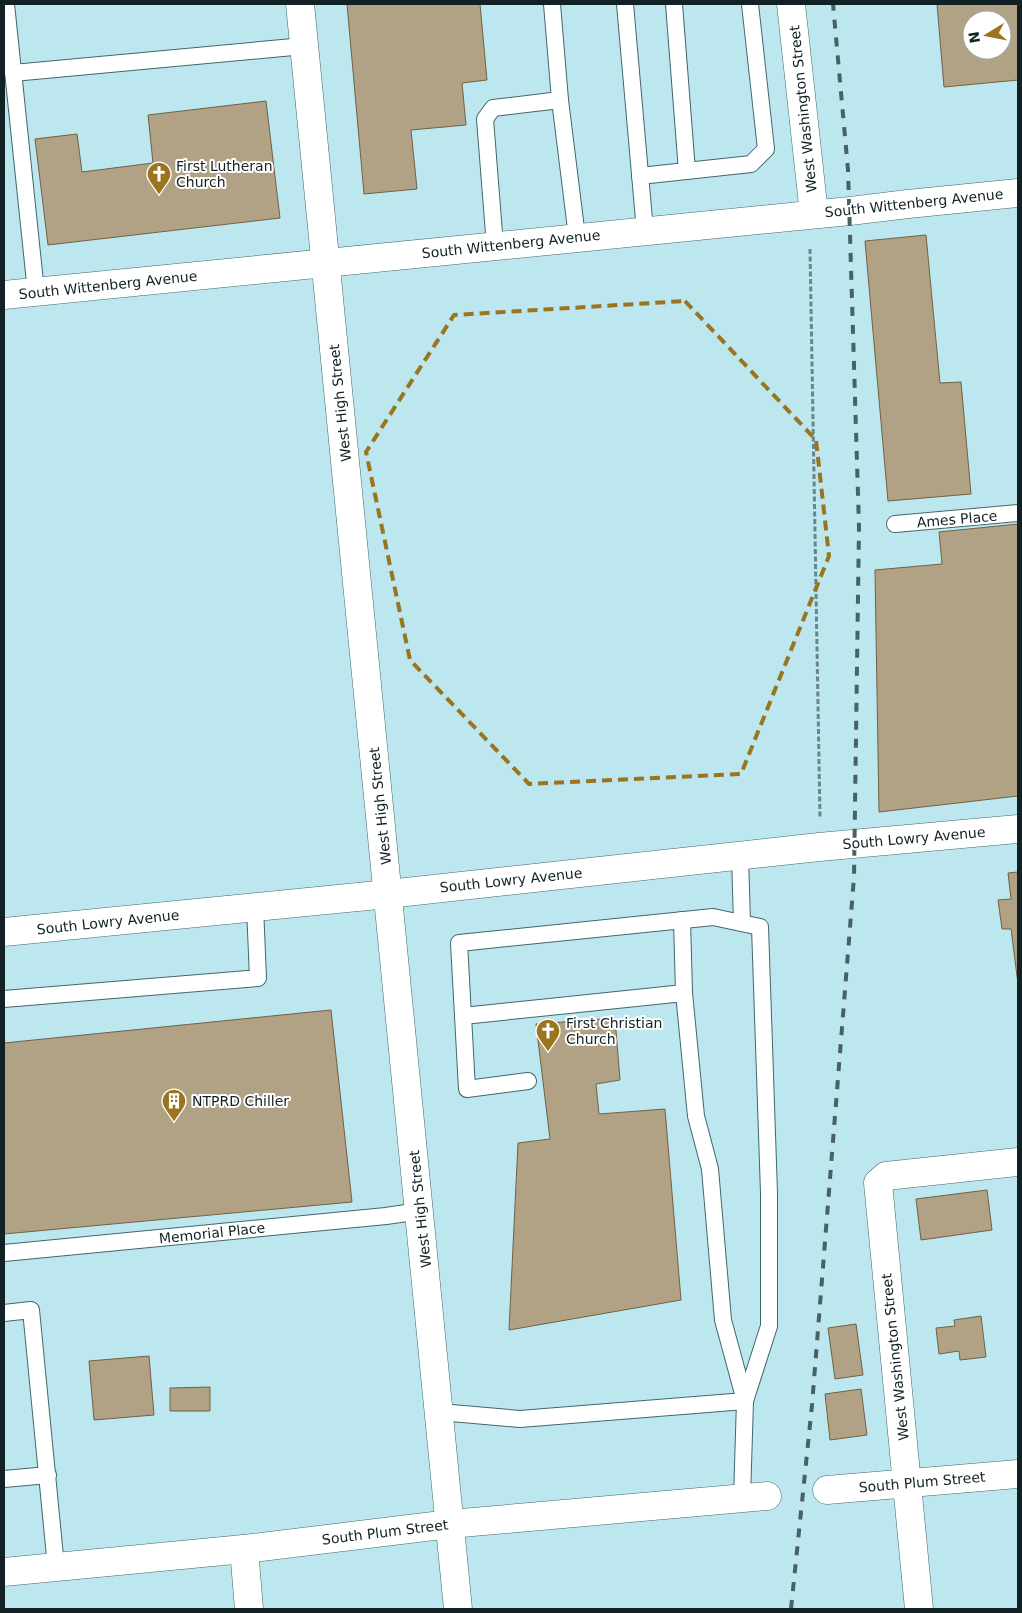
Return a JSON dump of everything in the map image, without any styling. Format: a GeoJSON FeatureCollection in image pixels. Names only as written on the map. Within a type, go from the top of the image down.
{"type":"FeatureCollection","features":[{"type":"Feature","properties":{"kind":"street","name":"West High Street"},"geometry":{"type":"LineString","coordinates":[[300,4],[458,1609]]}},
{"type":"Feature","properties":{"kind":"street","name":"West Washington Street"},"geometry":{"type":"LineString","coordinates":[[791,4],[814,214]]}},
{"type":"Feature","properties":{"kind":"street","name":"South Wittenberg Avenue"},"geometry":{"type":"LineString","coordinates":[[4,295],[1018,193]]}},
{"type":"Feature","properties":{"kind":"street","name":"South Lowry Avenue"},"geometry":{"type":"LineString","coordinates":[[4,932],[1018,829]]}},
{"type":"Feature","properties":{"kind":"street","name":"West Washington Street"},"geometry":{"type":"LineString","coordinates":[[919,1609],[878,1184],[886,1176],[1018,1162]]}},
{"type":"Feature","properties":{"kind":"street","name":"South Plum Street"},"geometry":{"type":"LineString","coordinates":[[827,1490],[1018,1474]]}},
{"type":"Feature","properties":{"kind":"street","name":"South Plum Street"},"geometry":{"type":"LineString","coordinates":[[4,1572],[244,1549],[450,1524],[755,1497]]}},
{"type":"Feature","properties":{"kind":"street"},"geometry":{"type":"LineString","coordinates":[[244,1549],[249,1609]]}},
{"type":"Feature","properties":{"kind":"lane"},"geometry":{"type":"LineString","coordinates":[[6,4],[36,292]]}},
{"type":"Feature","properties":{"kind":"lane"},"geometry":{"type":"LineString","coordinates":[[552,4],[560,100],[577,237]]}},
{"type":"Feature","properties":{"kind":"lane"},"geometry":{"type":"LineString","coordinates":[[625,4],[646,231]]}},
{"type":"Feature","properties":{"kind":"lane"},"geometry":{"type":"LineString","coordinates":[[674,4],[687,171]]}},
{"type":"Feature","properties":{"kind":"lane"},"geometry":{"type":"LineString","coordinates":[[640,176],[751,164],[766,149],[750,4]]}},
{"type":"Feature","properties":{"kind":"lane"},"geometry":{"type":"LineString","coordinates":[[13,73],[304,46]]}},
{"type":"Feature","properties":{"kind":"lane"},"geometry":{"type":"LineString","coordinates":[[495,246],[485,119],[493,108],[560,100]]}},
{"type":"Feature","properties":{"kind":"lane","name":"Ames Place"},"geometry":{"type":"LineString","coordinates":[[895,524],[1018,513]]}},
{"type":"Feature","properties":{"kind":"lane"},"geometry":{"type":"LineString","coordinates":[[740,856],[742,923]]}},
{"type":"Feature","properties":{"kind":"lane"},"geometry":{"type":"LineString","coordinates":[[4,999],[258,978],[255,907]]}},
{"type":"Feature","properties":{"kind":"lane"},"geometry":{"type":"LineString","coordinates":[[528,1082],[467,1089],[459,943],[713,917],[760,927],[769,1192],[768,1326],[745,1401]]}},
{"type":"Feature","properties":{"kind":"lane"},"geometry":{"type":"LineString","coordinates":[[682,920],[684,994],[696,1116],[710,1168],[723,1320],[745,1401],[755,1497]]}},
{"type":"Feature","properties":{"kind":"lane"},"geometry":{"type":"LineString","coordinates":[[463,1016],[684,994]]}},
{"type":"Feature","properties":{"kind":"lane","name":"Memorial Place"},"geometry":{"type":"LineString","coordinates":[[4,1253],[376,1217],[420,1211]]}},
{"type":"Feature","properties":{"kind":"lane"},"geometry":{"type":"LineString","coordinates":[[4,1313],[31,1310],[56,1567]]}},
{"type":"Feature","properties":{"kind":"lane"},"geometry":{"type":"LineString","coordinates":[[440,1412],[520,1419],[745,1401]]}},
{"type":"Feature","properties":{"kind":"lane"},"geometry":{"type":"LineString","coordinates":[[4,1479],[48,1474]]}},
{"type":"Feature","properties":{"kind":"path"},"geometry":{"type":"LineString","coordinates":[[810,249],[820,818]]}},
{"type":"Feature","properties":{"kind":"highlighted area"},"geometry":{"type":"Polygon","coordinates":[[[685,301],[816,440],[829,556],[741,774],[529,784],[410,660],[366,452],[454,315],[685,301]]]}},
{"type":"Feature","properties":{"kind":"building"},"geometry":{"type":"Polygon","coordinates":[[[347,4],[480,4],[487,80],[462,83],[466,125],[411,130],[417,189],[364,194],[347,4]]]}},
{"type":"Feature","properties":{"kind":"building"},"geometry":{"type":"Polygon","coordinates":[[[937,4],[1018,4],[1018,80],[944,87],[937,4]]]}},
{"type":"Feature","properties":{"kind":"building","name":"First Lutheran Church"},"geometry":{"type":"Polygon","coordinates":[[[266,101],[280,218],[48,245],[35,139],[77,134],[82,172],[153,163],[148,115],[266,101]]]}},
{"type":"Feature","properties":{"kind":"building"},"geometry":{"type":"Polygon","coordinates":[[[926,235],[940,383],[961,382],[971,494],[888,501],[865,241],[926,235]]]}},
{"type":"Feature","properties":{"kind":"building"},"geometry":{"type":"Polygon","coordinates":[[[1018,524],[1018,796],[879,812],[875,570],[942,564],[939,532],[1018,524]]]}},
{"type":"Feature","properties":{"kind":"building"},"geometry":{"type":"Polygon","coordinates":[[[1018,872],[1018,984],[1011,929],[1002,929],[998,900],[1011,899],[1008,873],[1018,872]]]}},
{"type":"Feature","properties":{"kind":"building","name":"NTPRD Chiller"},"geometry":{"type":"Polygon","coordinates":[[[331,1010],[352,1202],[4,1234],[4,1043],[331,1010]]]}},
{"type":"Feature","properties":{"kind":"building"},"geometry":{"type":"Polygon","coordinates":[[[615,1018],[620,1080],[596,1084],[599,1114],[665,1109],[681,1300],[509,1330],[518,1143],[550,1139],[536,1024],[615,1018]]]}},
{"type":"Feature","properties":{"kind":"building"},"geometry":{"type":"Polygon","coordinates":[[[987,1190],[992,1230],[921,1240],[916,1199],[987,1190]]]}},
{"type":"Feature","properties":{"kind":"building"},"geometry":{"type":"Polygon","coordinates":[[[981,1316],[986,1357],[960,1360],[959,1351],[939,1354],[936,1328],[955,1326],[954,1320],[981,1316]]]}},
{"type":"Feature","properties":{"kind":"building"},"geometry":{"type":"Polygon","coordinates":[[[856,1324],[863,1375],[835,1379],[828,1328],[856,1324]]]}},
{"type":"Feature","properties":{"kind":"building"},"geometry":{"type":"Polygon","coordinates":[[[149,1356],[154,1415],[94,1420],[89,1361],[149,1356]]]}},
{"type":"Feature","properties":{"kind":"building"},"geometry":{"type":"Polygon","coordinates":[[[210,1387],[210,1411],[170,1411],[170,1388],[210,1387]]]}},
{"type":"Feature","properties":{"kind":"building"},"geometry":{"type":"Polygon","coordinates":[[[861,1389],[867,1435],[830,1440],[825,1394],[861,1389]]]}},
{"type":"Feature","properties":{"kind":"railway"},"geometry":{"type":"LineString","coordinates":[[791,1609],[812,1405],[854,877],[859,527],[848,170],[833,4]]}},
{"type":"Feature","properties":{"kind":"place","name":"First Lutheran Church"},"geometry":{"type":"Point","coordinates":[159,195]}},
{"type":"Feature","properties":{"kind":"place","name":"First Christian Church"},"geometry":{"type":"Point","coordinates":[548,1052]}},
{"type":"Feature","properties":{"kind":"place","name":"NTPRD Chiller"},"geometry":{"type":"Point","coordinates":[174,1122]}}]}
